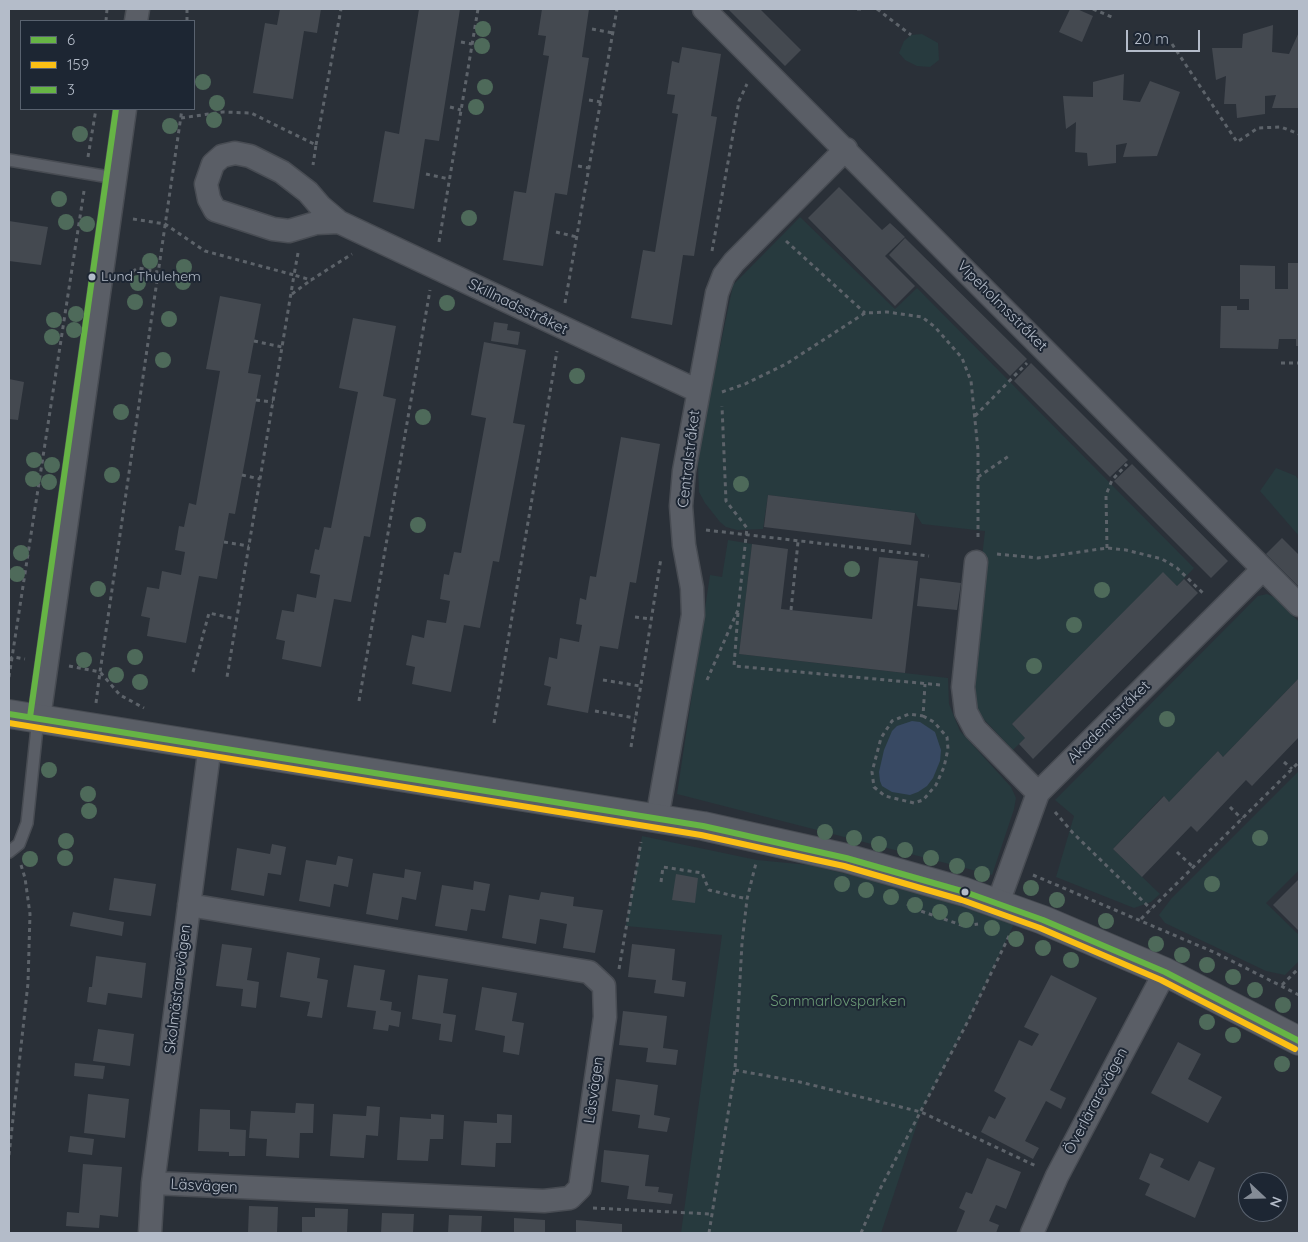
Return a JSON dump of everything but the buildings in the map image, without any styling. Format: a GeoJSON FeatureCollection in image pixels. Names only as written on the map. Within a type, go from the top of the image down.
{"type":"FeatureCollection","features":[{"type":"Feature","properties":{"kind":"street","name":"Vipeholmsstråket"},"geometry":{"type":"LineString","coordinates":[[704,9],[846,149],[1299,605]]}},
{"type":"Feature","properties":{"kind":"street"},"geometry":{"type":"LineString","coordinates":[[38,718],[125,110]]}},
{"type":"Feature","properties":{"kind":"street","name":"Centralstråket"},"geometry":{"type":"LineString","coordinates":[[649,827],[694,608],[684,545],[681,506],[698,391],[710,321],[717,293],[724,275],[770,225],[846,149]]}},
{"type":"Feature","properties":{"kind":"street","name":"Skillnadsstråket"},"geometry":{"type":"LineString","coordinates":[[339,222],[302,226],[289,231],[215,210],[209,199],[206,184],[213,164],[222,156],[235,153],[250,156],[282,172],[308,192],[320,206],[339,222],[698,391]]}},
{"type":"Feature","properties":{"kind":"street"},"geometry":{"type":"LineString","coordinates":[[982,554],[963,687],[963,700],[969,721],[1038,793]]}},
{"type":"Feature","properties":{"kind":"street","name":"Akademistråket"},"geometry":{"type":"LineString","coordinates":[[998,903],[1038,793],[1263,569]]}},
{"type":"Feature","properties":{"kind":"street"},"geometry":{"type":"LineString","coordinates":[[9,714],[210,745],[649,827],[761,838],[898,871],[998,903],[1070,930],[1164,972],[1266,1022],[1299,1041]]}},
{"type":"Feature","properties":{"kind":"street","name":"Skolmästarevägen"},"geometry":{"type":"LineString","coordinates":[[150,1233],[154,1182],[210,745]]}},
{"type":"Feature","properties":{"kind":"street"},"geometry":{"type":"LineString","coordinates":[[189,905],[566,967],[589,972],[602,983]]}},
{"type":"Feature","properties":{"kind":"street","name":"Överlärarevägen"},"geometry":{"type":"LineString","coordinates":[[1032,1233],[1057,1176],[1164,972]]}},
{"type":"Feature","properties":{"kind":"street","name":"Läsvägen"},"geometry":{"type":"LineString","coordinates":[[154,1182],[544,1200],[570,1198],[580,1188],[605,1017],[605,992],[602,983]]}},
{"type":"Feature","properties":{"kind":"lane"},"geometry":{"type":"LineString","coordinates":[[9,160],[115,178]]}},
{"type":"Feature","properties":{"kind":"lane"},"geometry":{"type":"LineString","coordinates":[[12,850],[24,834],[27,823],[38,718]]}},
{"type":"Feature","properties":{"kind":"path"},"geometry":{"type":"LineString","coordinates":[[308,192],[340,9]]}},
{"type":"Feature","properties":{"kind":"path"},"geometry":{"type":"LineString","coordinates":[[359,701],[478,9]]}},
{"type":"Feature","properties":{"kind":"path"},"geometry":{"type":"LineString","coordinates":[[494,723],[617,9]]}},
{"type":"Feature","properties":{"kind":"path"},"geometry":{"type":"LineString","coordinates":[[857,9],[862,9]]}},
{"type":"Feature","properties":{"kind":"path"},"geometry":{"type":"LineString","coordinates":[[877,9],[910,35]]}},
{"type":"Feature","properties":{"kind":"path"},"geometry":{"type":"LineString","coordinates":[[1094,9],[1114,18]]}},
{"type":"Feature","properties":{"kind":"path"},"geometry":{"type":"LineString","coordinates":[[592,29],[613,33]]}},
{"type":"Feature","properties":{"kind":"path"},"geometry":{"type":"LineString","coordinates":[[461,42],[472,44]]}},
{"type":"Feature","properties":{"kind":"path"},"geometry":{"type":"LineString","coordinates":[[1172,44],[1238,142],[1258,128],[1281,127],[1299,134]]}},
{"type":"Feature","properties":{"kind":"path"},"geometry":{"type":"LineString","coordinates":[[724,275],[710,261],[737,111],[742,92],[763,67]]}},
{"type":"Feature","properties":{"kind":"path"},"geometry":{"type":"LineString","coordinates":[[589,100],[601,102]]}},
{"type":"Feature","properties":{"kind":"path"},"geometry":{"type":"LineString","coordinates":[[450,107],[461,110]]}},
{"type":"Feature","properties":{"kind":"path"},"geometry":{"type":"LineString","coordinates":[[9,677],[96,110]]}},
{"type":"Feature","properties":{"kind":"path"},"geometry":{"type":"LineString","coordinates":[[47,662],[100,672],[182,110]]}},
{"type":"Feature","properties":{"kind":"path"},"geometry":{"type":"LineString","coordinates":[[181,118],[223,112],[251,113],[316,145]]}},
{"type":"Feature","properties":{"kind":"path"},"geometry":{"type":"LineString","coordinates":[[578,166],[589,168]]}},
{"type":"Feature","properties":{"kind":"path"},"geometry":{"type":"LineString","coordinates":[[426,174],[449,179]]}},
{"type":"Feature","properties":{"kind":"path"},"geometry":{"type":"LineString","coordinates":[[81,211],[165,224],[205,250],[311,280]]}},
{"type":"Feature","properties":{"kind":"path"},"geometry":{"type":"LineString","coordinates":[[770,225],[865,313]]}},
{"type":"Feature","properties":{"kind":"path"},"geometry":{"type":"LineString","coordinates":[[227,677],[302,226]]}},
{"type":"Feature","properties":{"kind":"path"},"geometry":{"type":"LineString","coordinates":[[556,232],[577,237]]}},
{"type":"Feature","properties":{"kind":"path"},"geometry":{"type":"LineString","coordinates":[[291,295],[311,280],[376,239]]}},
{"type":"Feature","properties":{"kind":"path"},"geometry":{"type":"LineString","coordinates":[[126,276],[138,268],[158,272]]}},
{"type":"Feature","properties":{"kind":"path"},"geometry":{"type":"LineString","coordinates":[[722,392],[745,384],[786,364],[865,313],[887,312],[912,314],[922,317],[935,327],[962,358],[971,381],[976,416],[982,554],[1038,558],[1107,548],[1145,553],[1162,559],[1190,580],[1221,611]]}},
{"type":"Feature","properties":{"kind":"path"},"geometry":{"type":"LineString","coordinates":[[254,341],[282,347]]}},
{"type":"Feature","properties":{"kind":"path"},"geometry":{"type":"LineString","coordinates":[[976,416],[1043,347]]}},
{"type":"Feature","properties":{"kind":"path"},"geometry":{"type":"LineString","coordinates":[[1282,363],[1299,363]]}},
{"type":"Feature","properties":{"kind":"path"},"geometry":{"type":"LineString","coordinates":[[720,385],[722,392],[725,497],[732,512],[746,528],[734,666],[963,687]]}},
{"type":"Feature","properties":{"kind":"path"},"geometry":{"type":"LineString","coordinates":[[256,400],[273,402]]}},
{"type":"Feature","properties":{"kind":"path"},"geometry":{"type":"LineString","coordinates":[[1107,548],[1105,505],[1108,486],[1143,448]]}},
{"type":"Feature","properties":{"kind":"path"},"geometry":{"type":"LineString","coordinates":[[978,477],[1009,456]]}},
{"type":"Feature","properties":{"kind":"path"},"geometry":{"type":"LineString","coordinates":[[242,475],[260,478]]}},
{"type":"Feature","properties":{"kind":"path"},"geometry":{"type":"LineString","coordinates":[[715,531],[929,556]]}},
{"type":"Feature","properties":{"kind":"path"},"geometry":{"type":"LineString","coordinates":[[224,542],[248,546]]}},
{"type":"Feature","properties":{"kind":"path"},"geometry":{"type":"LineString","coordinates":[[791,610],[798,542]]}},
{"type":"Feature","properties":{"kind":"path"},"geometry":{"type":"LineString","coordinates":[[631,746],[662,553]]}},
{"type":"Feature","properties":{"kind":"path"},"geometry":{"type":"LineString","coordinates":[[706,681],[738,610]]}},
{"type":"Feature","properties":{"kind":"path"},"geometry":{"type":"LineString","coordinates":[[193,672],[209,612],[236,619]]}},
{"type":"Feature","properties":{"kind":"path"},"geometry":{"type":"LineString","coordinates":[[635,617],[651,620]]}},
{"type":"Feature","properties":{"kind":"path"},"geometry":{"type":"LineString","coordinates":[[603,680],[640,686]]}},
{"type":"Feature","properties":{"kind":"path"},"geometry":{"type":"LineString","coordinates":[[923,716],[925,684]]}},
{"type":"Feature","properties":{"kind":"path"},"geometry":{"type":"LineString","coordinates":[[595,711],[635,718]]}},
{"type":"Feature","properties":{"kind":"path"},"geometry":{"type":"LineString","coordinates":[[909,714],[923,716],[934,722],[947,737],[948,749],[944,767],[936,785],[923,800],[914,803],[885,796],[874,787],[872,772],[882,738],[892,721],[909,714]]}},
{"type":"Feature","properties":{"kind":"path"},"geometry":{"type":"LineString","coordinates":[[1284,762],[1292,769]]}},
{"type":"Feature","properties":{"kind":"path"},"geometry":{"type":"LineString","coordinates":[[1141,919],[1299,762]]}},
{"type":"Feature","properties":{"kind":"path"},"geometry":{"type":"LineString","coordinates":[[1038,793],[1073,833],[1151,910]]}},
{"type":"Feature","properties":{"kind":"path"},"geometry":{"type":"LineString","coordinates":[[1230,807],[1242,819]]}},
{"type":"Feature","properties":{"kind":"path"},"geometry":{"type":"LineString","coordinates":[[602,983],[619,968],[649,827]]}},
{"type":"Feature","properties":{"kind":"path"},"geometry":{"type":"LineString","coordinates":[[709,1233],[735,1070],[742,942],[747,899],[761,838]]}},
{"type":"Feature","properties":{"kind":"path"},"geometry":{"type":"LineString","coordinates":[[9,1155],[28,983],[30,914],[25,878],[12,850]]}},
{"type":"Feature","properties":{"kind":"path"},"geometry":{"type":"LineString","coordinates":[[1177,852],[1194,867]]}},
{"type":"Feature","properties":{"kind":"path"},"geometry":{"type":"LineString","coordinates":[[1011,866],[1141,919],[1282,985],[1299,996]]}},
{"type":"Feature","properties":{"kind":"path"},"geometry":{"type":"LineString","coordinates":[[661,882],[663,867],[702,873],[709,890],[747,899]]}},
{"type":"Feature","properties":{"kind":"path"},"geometry":{"type":"LineString","coordinates":[[861,1233],[880,1191],[968,1021],[1010,933]]}},
{"type":"Feature","properties":{"kind":"path"},"geometry":{"type":"LineString","coordinates":[[1282,985],[1299,968]]}},
{"type":"Feature","properties":{"kind":"path"},"geometry":{"type":"LineString","coordinates":[[735,1070],[817,1086],[921,1112],[1057,1176]]}},
{"type":"Feature","properties":{"kind":"path"},"geometry":{"type":"LineString","coordinates":[[570,1198],[596,1209],[711,1214]]}},
{"type":"Feature","properties":{"kind":"green space"},"geometry":{"type":"Polygon","coordinates":[[[922,34],[938,43],[939,60],[930,67],[917,66],[905,60],[899,53],[904,41],[911,35],[922,34]]]}},
{"type":"Feature","properties":{"kind":"green space"},"geometry":{"type":"Polygon","coordinates":[[[800,217],[895,309],[917,288],[1194,568],[1177,586],[1163,573],[1012,724],[1025,738],[1013,750],[976,711],[968,680],[985,531],[922,524],[915,513],[768,495],[763,529],[737,530],[726,527],[720,522],[699,492],[698,464],[702,433],[733,285],[800,217]]]}},
{"type":"Feature","properties":{"kind":"green space"},"geometry":{"type":"Polygon","coordinates":[[[1276,468],[1296,476],[1299,481],[1299,536],[1260,491],[1276,468]]]}},
{"type":"Feature","properties":{"kind":"green space"},"geometry":{"type":"Polygon","coordinates":[[[728,540],[752,544],[739,654],[948,678],[949,704],[960,731],[1011,787],[1016,798],[992,875],[677,794],[710,575],[722,577],[728,540]]]}},
{"type":"Feature","properties":{"kind":"green space"},"geometry":{"type":"Polygon","coordinates":[[[1267,594],[1274,597],[1299,622],[1299,678],[1223,757],[1218,751],[1169,802],[1163,796],[1113,849],[1160,894],[1151,902],[1134,908],[1056,877],[1074,816],[1055,800],[1258,596],[1267,594]]]}},
{"type":"Feature","properties":{"kind":"green space"},"geometry":{"type":"Polygon","coordinates":[[[1299,771],[1299,870],[1266,903],[1299,935],[1299,961],[1285,975],[1266,971],[1165,923],[1159,915],[1171,899],[1299,771]]]}},
{"type":"Feature","properties":{"kind":"green space","name":"Sommarlovsparken"},"geometry":{"type":"Polygon","coordinates":[[[642,836],[757,860],[809,865],[898,886],[1014,924],[968,1021],[921,1112],[881,1233],[681,1233],[722,935],[626,926],[642,836]]]}},
{"type":"Feature","properties":{"kind":"water"},"geometry":{"type":"Polygon","coordinates":[[[912,721],[920,722],[935,732],[941,750],[940,761],[933,778],[927,786],[910,795],[892,792],[882,786],[879,772],[884,750],[892,731],[897,726],[912,721]]]}},
{"type":"Feature","properties":{"kind":"transit line","name":"3"},"geometry":{"type":"LineString","coordinates":[[30,717],[116,110]]}},
{"type":"Feature","properties":{"kind":"transit line","name":"6"},"geometry":{"type":"LineString","coordinates":[[9,714],[703,826],[846,858],[965,892],[1043,920],[1165,972],[1299,1041]]}},
{"type":"Feature","properties":{"kind":"transit line","name":"159"},"geometry":{"type":"LineString","coordinates":[[9,723],[701,835],[844,866],[962,900],[1040,928],[1161,980],[1295,1049]]}},
{"type":"Feature","properties":{"kind":"place","name":"Lund Thulehem"},"geometry":{"type":"Point","coordinates":[92,277]}}]}
